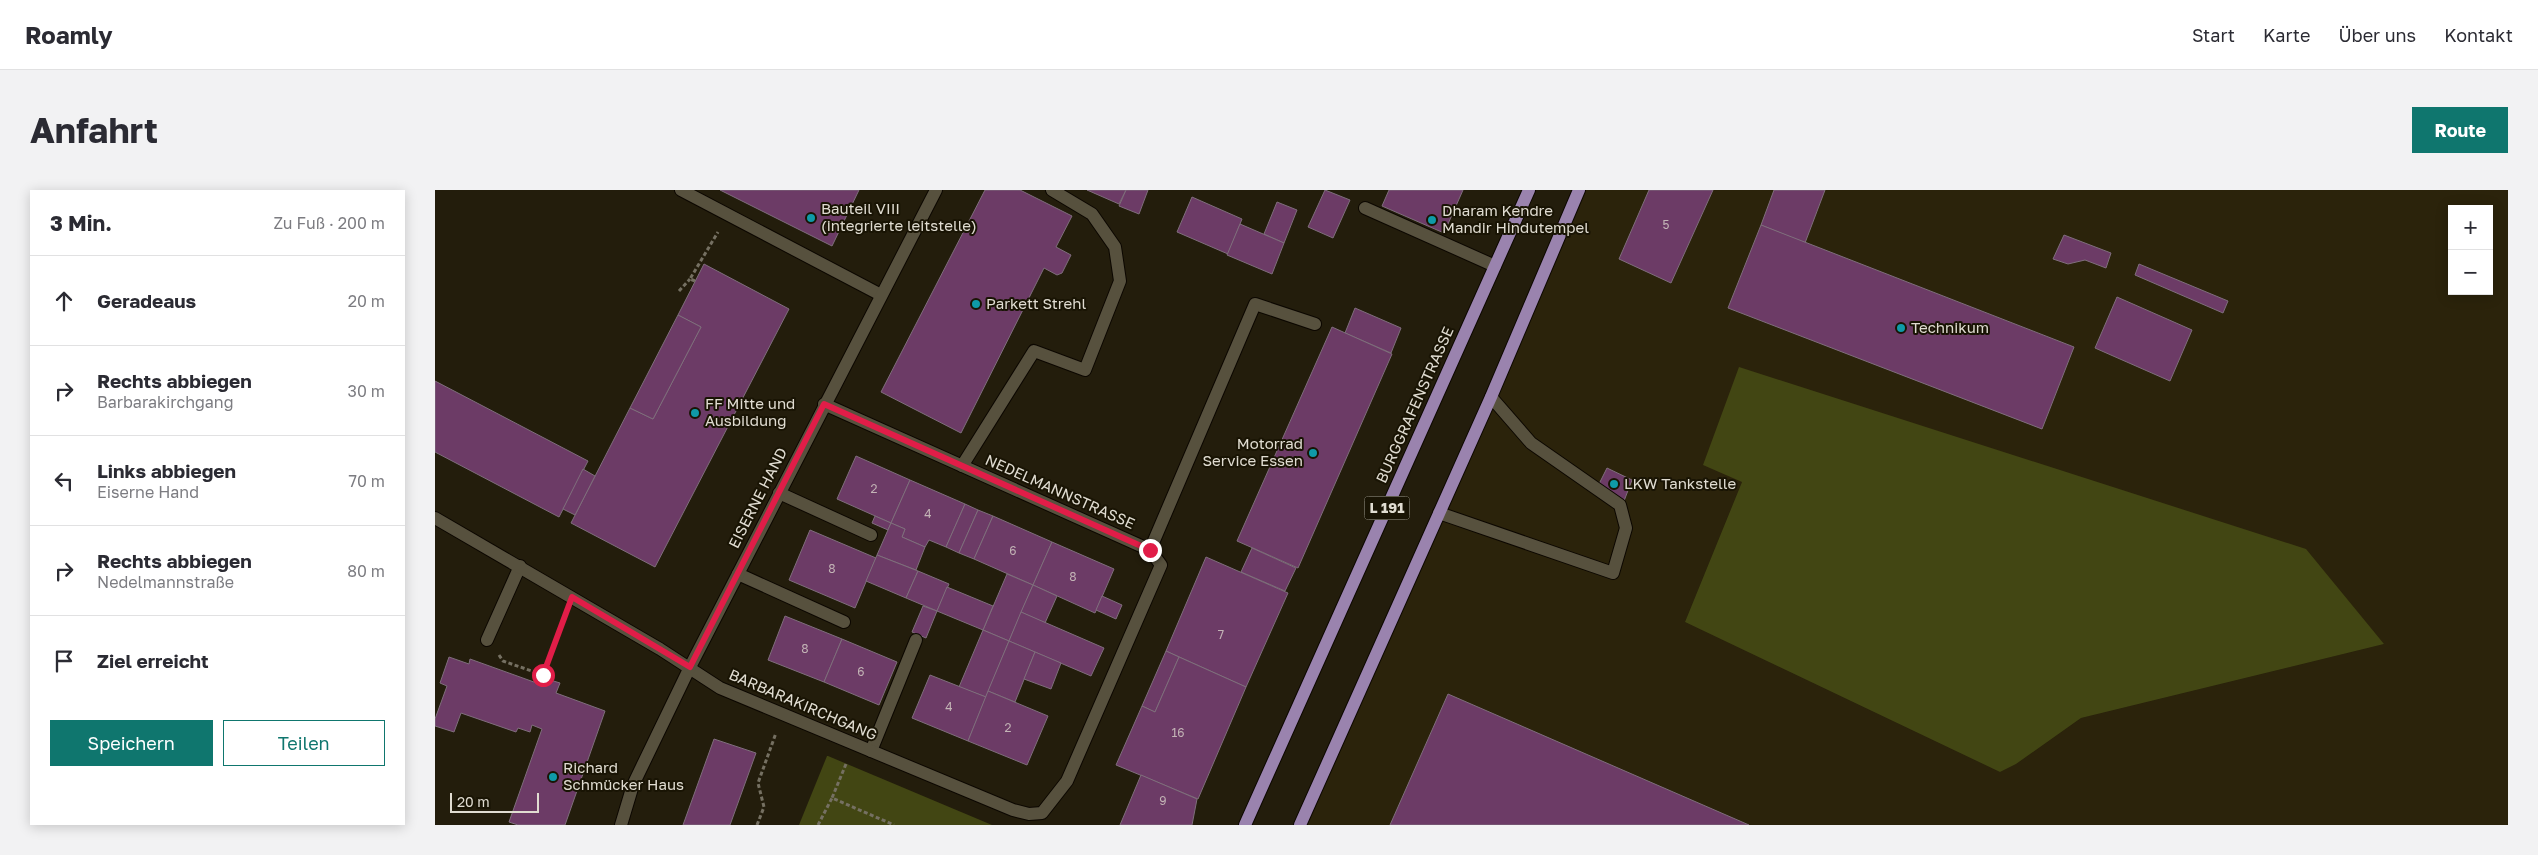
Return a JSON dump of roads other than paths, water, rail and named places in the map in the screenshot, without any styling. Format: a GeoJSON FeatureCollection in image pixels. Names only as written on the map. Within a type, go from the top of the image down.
{"type":"FeatureCollection","features":[{"type":"Feature","properties":{"kind":"main road","name":"BURGGRAFENSTRASSE"},"geometry":{"type":"LineString","coordinates":[[1245,825],[1529,190]]}},
{"type":"Feature","properties":{"kind":"main road"},"geometry":{"type":"LineString","coordinates":[[1300,825],[1491,397],[1579,190]]}},
{"type":"Feature","properties":{"kind":"street"},"geometry":{"type":"LineString","coordinates":[[681,190],[881,295]]}},
{"type":"Feature","properties":{"kind":"street","name":"EISERNE HAND"},"geometry":{"type":"LineString","coordinates":[[621,825],[633,785],[690,667],[936,190]]}},
{"type":"Feature","properties":{"kind":"street"},"geometry":{"type":"LineString","coordinates":[[962,466],[1034,351],[1085,370],[1120,281],[1115,247],[1092,214],[1052,190]]}},
{"type":"Feature","properties":{"kind":"street"},"geometry":{"type":"LineString","coordinates":[[1365,208],[1495,266]]}},
{"type":"Feature","properties":{"kind":"street"},"geometry":{"type":"LineString","coordinates":[[1150,550],[1255,304],[1315,324]]}},
{"type":"Feature","properties":{"kind":"street"},"geometry":{"type":"LineString","coordinates":[[1439,513],[1613,573],[1626,528],[1620,504],[1531,444],[1491,397]]}},
{"type":"Feature","properties":{"kind":"street","name":"NEDELMANNSTRASSE"},"geometry":{"type":"LineString","coordinates":[[824,404],[1150,550]]}},
{"type":"Feature","properties":{"kind":"street"},"geometry":{"type":"LineString","coordinates":[[779,494],[871,535]]}},
{"type":"Feature","properties":{"kind":"street","name":"BARBARAKIRCHGANG"},"geometry":{"type":"LineString","coordinates":[[435,518],[690,667],[720,688],[1013,810],[1029,814],[1042,813],[1067,781],[1161,566],[1150,550]]}},
{"type":"Feature","properties":{"kind":"street"},"geometry":{"type":"LineString","coordinates":[[487,640],[520,566]]}},
{"type":"Feature","properties":{"kind":"street"},"geometry":{"type":"LineString","coordinates":[[738,574],[844,622]]}},
{"type":"Feature","properties":{"kind":"street"},"geometry":{"type":"LineString","coordinates":[[871,751],[916,640]]}},
{"type":"Feature","properties":{"kind":"place","name":"Bauteil VIII (integrierte leitstelle)"},"geometry":{"type":"Point","coordinates":[811,218]}},
{"type":"Feature","properties":{"kind":"place","name":"Dharam Kendre Mandir Hindutempel"},"geometry":{"type":"Point","coordinates":[1432,220]}},
{"type":"Feature","properties":{"kind":"place","name":"Parkett Strehl"},"geometry":{"type":"Point","coordinates":[976,304]}},
{"type":"Feature","properties":{"kind":"place","name":"Technikum"},"geometry":{"type":"Point","coordinates":[1901,328]}},
{"type":"Feature","properties":{"kind":"place","name":"FF Mitte und Ausbildung"},"geometry":{"type":"Point","coordinates":[695,413]}},
{"type":"Feature","properties":{"kind":"place","name":"Motorrad Service Essen"},"geometry":{"type":"Point","coordinates":[1313,453]}},
{"type":"Feature","properties":{"kind":"place","name":"LKW Tankstelle"},"geometry":{"type":"Point","coordinates":[1614,484]}},
{"type":"Feature","properties":{"kind":"place","name":"Richard Schmücker Haus"},"geometry":{"type":"Point","coordinates":[553,777]}}]}
